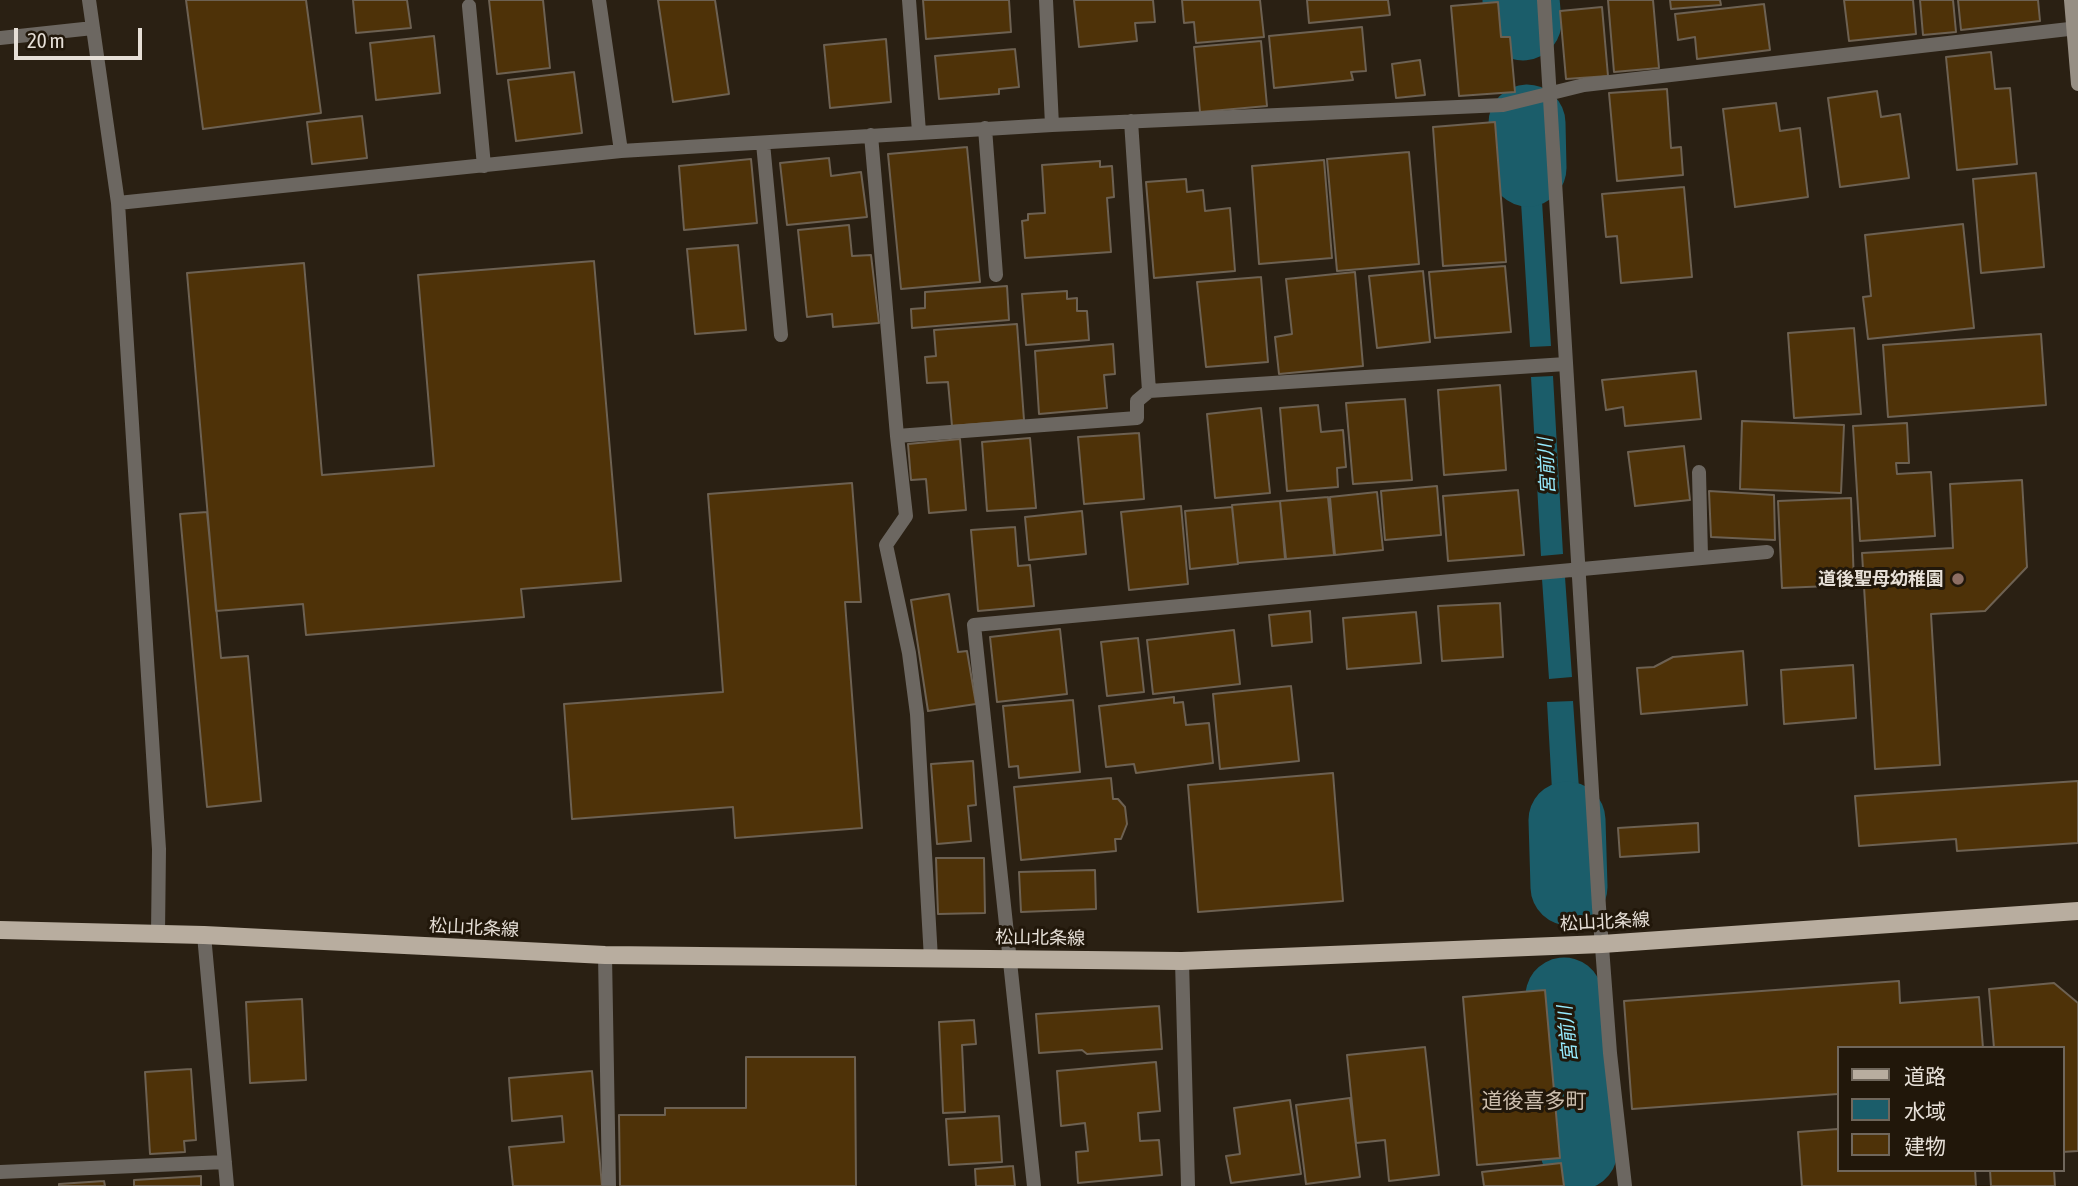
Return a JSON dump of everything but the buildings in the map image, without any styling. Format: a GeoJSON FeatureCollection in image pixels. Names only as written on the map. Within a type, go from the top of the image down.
{"type":"FeatureCollection","features":[{"type":"Feature","properties":{"kind":"main road"},"geometry":{"type":"LineString","coordinates":[[2071,0],[2076,29],[2078,84]]}},
{"type":"Feature","properties":{"kind":"main road","name":"松山北条線"},"geometry":{"type":"LineString","coordinates":[[0,930],[158,933],[606,955],[1182,961],[1602,944],[2078,911]]}},
{"type":"Feature","properties":{"kind":"street"},"geometry":{"type":"LineString","coordinates":[[89,0],[118,203],[159,849],[158,933]]}},
{"type":"Feature","properties":{"kind":"street"},"geometry":{"type":"LineString","coordinates":[[599,0],[621,152]]}},
{"type":"Feature","properties":{"kind":"street"},"geometry":{"type":"LineString","coordinates":[[909,0],[919,132]]}},
{"type":"Feature","properties":{"kind":"street"},"geometry":{"type":"LineString","coordinates":[[1046,0],[1052,125]]}},
{"type":"Feature","properties":{"kind":"street"},"geometry":{"type":"LineString","coordinates":[[1544,0],[1602,944],[1625,1186]]}},
{"type":"Feature","properties":{"kind":"street"},"geometry":{"type":"LineString","coordinates":[[469,6],[484,166]]}},
{"type":"Feature","properties":{"kind":"street"},"geometry":{"type":"LineString","coordinates":[[0,38],[93,29]]}},
{"type":"Feature","properties":{"kind":"street"},"geometry":{"type":"LineString","coordinates":[[118,203],[621,152],[985,128],[1503,106],[1584,85],[2076,29]]}},
{"type":"Feature","properties":{"kind":"street"},"geometry":{"type":"LineString","coordinates":[[1131,121],[1149,391]]}},
{"type":"Feature","properties":{"kind":"street"},"geometry":{"type":"LineString","coordinates":[[985,128],[996,275]]}},
{"type":"Feature","properties":{"kind":"street"},"geometry":{"type":"LineString","coordinates":[[871,135],[906,516],[886,545],[909,653],[917,714],[931,959]]}},
{"type":"Feature","properties":{"kind":"street"},"geometry":{"type":"LineString","coordinates":[[763,143],[781,335]]}},
{"type":"Feature","properties":{"kind":"street"},"geometry":{"type":"LineString","coordinates":[[897,436],[1136,418],[1137,401],[1149,391],[1566,364]]}},
{"type":"Feature","properties":{"kind":"street"},"geometry":{"type":"LineString","coordinates":[[1699,472],[1701,558]]}},
{"type":"Feature","properties":{"kind":"street"},"geometry":{"type":"LineString","coordinates":[[1034,1186],[974,625],[1767,552]]}},
{"type":"Feature","properties":{"kind":"street"},"geometry":{"type":"LineString","coordinates":[[204,935],[227,1186]]}},
{"type":"Feature","properties":{"kind":"street"},"geometry":{"type":"LineString","coordinates":[[606,955],[609,1186]]}},
{"type":"Feature","properties":{"kind":"street"},"geometry":{"type":"LineString","coordinates":[[1182,961],[1188,1186]]}},
{"type":"Feature","properties":{"kind":"street"},"geometry":{"type":"LineString","coordinates":[[0,1172],[225,1162]]}},
{"type":"Feature","properties":{"kind":"water"},"geometry":{"type":"Polygon","coordinates":[[[1542,201],[1551,346],[1530,347],[1521,202],[1542,201]]]}},
{"type":"Feature","properties":{"kind":"water"},"geometry":{"type":"Polygon","coordinates":[[[1553,376],[1563,554],[1541,556],[1531,377],[1553,376]]]}},
{"type":"Feature","properties":{"kind":"water"},"geometry":{"type":"Polygon","coordinates":[[[1565,577],[1572,677],[1549,679],[1542,579],[1565,577]]]}},
{"type":"Feature","properties":{"kind":"water"},"geometry":{"type":"Polygon","coordinates":[[[1573,701],[1579,789],[1552,790],[1547,702],[1573,701]]]}},
{"type":"Feature","properties":{"kind":"waterway","name":"宮前川"},"geometry":{"type":"LineString","coordinates":[[1521,0],[1523,22]]}},
{"type":"Feature","properties":{"kind":"waterway","name":"宮前川"},"geometry":{"type":"LineString","coordinates":[[1527,123],[1528,168]]}},
{"type":"Feature","properties":{"kind":"waterway","name":"宮前川"},"geometry":{"type":"LineString","coordinates":[[1567,820],[1569,887]]}},
{"type":"Feature","properties":{"kind":"waterway","name":"宮前川"},"geometry":{"type":"LineString","coordinates":[[1564,996],[1573,1073]]}},
{"type":"Feature","properties":{"kind":"waterway","name":"宮前川"},"geometry":{"type":"LineString","coordinates":[[1574,1102],[1579,1151]]}},
{"type":"Feature","properties":{"kind":"place","name":"道後聖母幼稚園"},"geometry":{"type":"Point","coordinates":[1958,579]}},
{"type":"Feature","properties":{"kind":"district","name":"道後喜多町"},"geometry":{"type":"Point","coordinates":[1534,1101]}}]}
